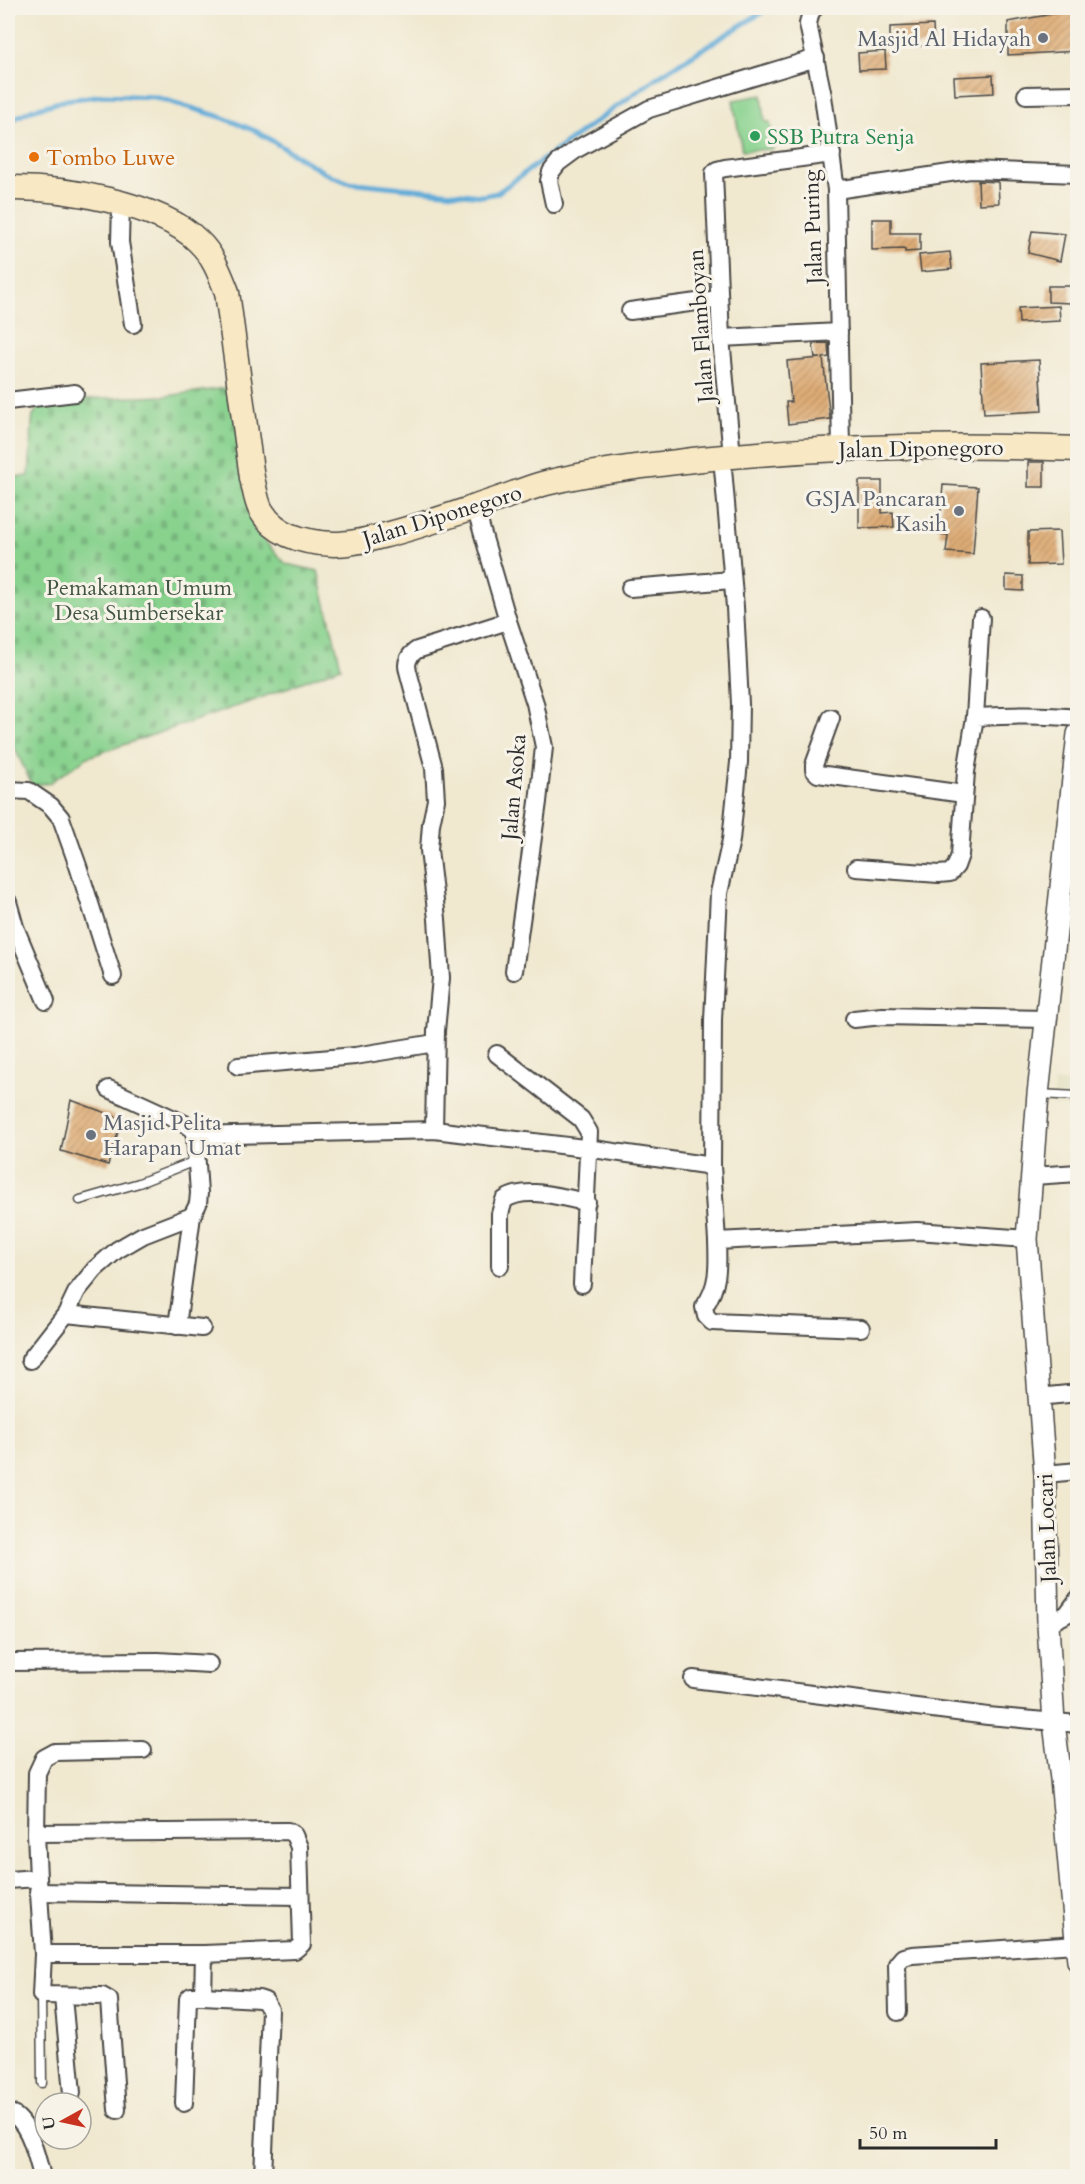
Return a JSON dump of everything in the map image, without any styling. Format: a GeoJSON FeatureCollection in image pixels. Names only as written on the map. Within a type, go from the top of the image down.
{"type":"FeatureCollection","features":[{"type":"Feature","properties":{"kind":"main road","name":"Jalan Diponegoro"},"geometry":{"type":"LineString","coordinates":[[8,188],[63,192],[121,204],[174,222],[187,231],[209,253],[227,292],[252,478],[262,513],[287,535],[336,544],[363,540],[415,528],[549,482],[636,466],[841,448],[1020,446],[1077,449]]}},
{"type":"Feature","properties":{"kind":"street","name":"Jalan Puring"},"geometry":{"type":"LineString","coordinates":[[815,8],[811,11],[808,24],[816,58],[836,190],[841,448]]}},
{"type":"Feature","properties":{"kind":"street"},"geometry":{"type":"LineString","coordinates":[[554,204],[549,181],[552,172],[558,163],[577,149],[650,109],[816,58]]}},
{"type":"Feature","properties":{"kind":"street"},"geometry":{"type":"LineString","coordinates":[[1026,95],[1077,94]]}},
{"type":"Feature","properties":{"kind":"street","name":"Jalan Flamboyan"},"geometry":{"type":"LineString","coordinates":[[832,154],[717,170],[712,178],[740,704],[739,750],[731,840],[719,893],[713,1020],[711,1166],[718,1276],[704,1307],[706,1316],[712,1322],[861,1328]]}},
{"type":"Feature","properties":{"kind":"street"},"geometry":{"type":"LineString","coordinates":[[836,190],[970,170],[1077,174]]}},
{"type":"Feature","properties":{"kind":"street"},"geometry":{"type":"LineString","coordinates":[[121,204],[120,242],[133,324]]}},
{"type":"Feature","properties":{"kind":"street"},"geometry":{"type":"LineString","coordinates":[[630,311],[719,299]]}},
{"type":"Feature","properties":{"kind":"street"},"geometry":{"type":"LineString","coordinates":[[721,338],[839,332]]}},
{"type":"Feature","properties":{"kind":"street"},"geometry":{"type":"LineString","coordinates":[[8,400],[75,393]]}},
{"type":"Feature","properties":{"kind":"street","name":"Jalan Asoka"},"geometry":{"type":"LineString","coordinates":[[475,507],[508,621],[535,703],[544,747],[514,971]]}},
{"type":"Feature","properties":{"kind":"street"},"geometry":{"type":"LineString","coordinates":[[630,588],[732,580]]}},
{"type":"Feature","properties":{"kind":"street"},"geometry":{"type":"LineString","coordinates":[[856,868],[939,874],[950,873],[956,866],[960,855],[966,772],[975,717],[981,618]]}},
{"type":"Feature","properties":{"kind":"street"},"geometry":{"type":"LineString","coordinates":[[434,1130],[435,1044],[441,978],[429,850],[430,824],[436,800],[434,768],[407,662],[411,654],[417,650],[508,621]]}},
{"type":"Feature","properties":{"kind":"street"},"geometry":{"type":"LineString","coordinates":[[975,717],[1048,714],[1077,718]]}},
{"type":"Feature","properties":{"kind":"street"},"geometry":{"type":"LineString","coordinates":[[831,717],[814,765],[814,770],[818,774],[964,794]]}},
{"type":"Feature","properties":{"kind":"street","name":"Jalan Locari"},"geometry":{"type":"LineString","coordinates":[[1077,734],[1071,861],[1045,1019],[1027,1239],[1045,1474],[1048,1624],[1054,1723],[1077,1952]]}},
{"type":"Feature","properties":{"kind":"street"},"geometry":{"type":"LineString","coordinates":[[8,790],[29,791],[45,801],[61,818],[113,976]]}},
{"type":"Feature","properties":{"kind":"street"},"geometry":{"type":"LineString","coordinates":[[8,902],[15,927],[46,1001]]}},
{"type":"Feature","properties":{"kind":"street"},"geometry":{"type":"LineString","coordinates":[[854,1019],[882,1016],[1045,1019]]}},
{"type":"Feature","properties":{"kind":"street"},"geometry":{"type":"LineString","coordinates":[[238,1065],[355,1056],[435,1044]]}},
{"type":"Feature","properties":{"kind":"street"},"geometry":{"type":"LineString","coordinates":[[497,1054],[585,1123],[589,1132],[582,1284]]}},
{"type":"Feature","properties":{"kind":"street"},"geometry":{"type":"LineString","coordinates":[[109,1089],[185,1124],[193,1130],[195,1136],[198,1204],[192,1216],[177,1326]]}},
{"type":"Feature","properties":{"kind":"street"},"geometry":{"type":"LineString","coordinates":[[195,1136],[434,1130],[588,1148],[711,1166]]}},
{"type":"Feature","properties":{"kind":"street"},"geometry":{"type":"LineString","coordinates":[[1033,1176],[1077,1173]]}},
{"type":"Feature","properties":{"kind":"street"},"geometry":{"type":"LineString","coordinates":[[500,1266],[500,1214],[504,1200],[514,1193],[530,1193],[587,1202]]}},
{"type":"Feature","properties":{"kind":"street"},"geometry":{"type":"LineString","coordinates":[[30,1360],[66,1314],[77,1291],[95,1269],[117,1250],[143,1234],[192,1216]]}},
{"type":"Feature","properties":{"kind":"street"},"geometry":{"type":"LineString","coordinates":[[717,1241],[917,1231],[1027,1239]]}},
{"type":"Feature","properties":{"kind":"street"},"geometry":{"type":"LineString","coordinates":[[66,1314],[202,1328]]}},
{"type":"Feature","properties":{"kind":"street"},"geometry":{"type":"LineString","coordinates":[[1038,1397],[1077,1393]]}},
{"type":"Feature","properties":{"kind":"street"},"geometry":{"type":"LineString","coordinates":[[1045,1474],[1077,1471]]}},
{"type":"Feature","properties":{"kind":"street"},"geometry":{"type":"LineString","coordinates":[[1048,1624],[1067,1614],[1077,1599]]}},
{"type":"Feature","properties":{"kind":"street"},"geometry":{"type":"LineString","coordinates":[[8,1662],[158,1661],[209,1664]]}},
{"type":"Feature","properties":{"kind":"street"},"geometry":{"type":"LineString","coordinates":[[693,1679],[1077,1724]]}},
{"type":"Feature","properties":{"kind":"street"},"geometry":{"type":"LineString","coordinates":[[117,2110],[109,2000],[102,1996],[41,1995],[43,1954],[36,1833],[37,1773],[44,1758],[55,1752],[143,1750]]}},
{"type":"Feature","properties":{"kind":"street"},"geometry":{"type":"LineString","coordinates":[[36,1833],[290,1832],[294,1834],[298,1844],[302,1944],[299,1948],[292,1951],[204,1954],[43,1954]]}},
{"type":"Feature","properties":{"kind":"street"},"geometry":{"type":"LineString","coordinates":[[8,1880],[38,1885],[300,1896]]}},
{"type":"Feature","properties":{"kind":"street"},"geometry":{"type":"LineString","coordinates":[[898,2012],[897,1965],[903,1957],[912,1954],[1077,1952]]}},
{"type":"Feature","properties":{"kind":"street"},"geometry":{"type":"LineString","coordinates":[[203,1996],[204,1954]]}},
{"type":"Feature","properties":{"kind":"street"},"geometry":{"type":"LineString","coordinates":[[184,2103],[188,1999],[191,1996],[203,1996],[265,2001],[270,2010],[263,2176]]}},
{"type":"Feature","properties":{"kind":"street"},"geometry":{"type":"LineString","coordinates":[[63,1997],[72,2091]]}},
{"type":"Feature","properties":{"kind":"street"},"geometry":{"type":"LineString","coordinates":[[8,2112],[21,2121],[27,2131],[42,2176]]}},
{"type":"Feature","properties":{"kind":"lane"},"geometry":{"type":"LineString","coordinates":[[1038,1094],[1077,1096]]}},
{"type":"Feature","properties":{"kind":"lane"},"geometry":{"type":"LineString","coordinates":[[80,1200],[139,1184],[195,1161]]}},
{"type":"Feature","properties":{"kind":"lane"},"geometry":{"type":"LineString","coordinates":[[41,1995],[42,2083]]}},
{"type":"Feature","properties":{"kind":"shaded area"},"geometry":{"type":"Polygon","coordinates":[[[1054,1082],[1077,1083],[1077,1108],[1053,1106],[1054,1082]]]}},
{"type":"Feature","properties":{"kind":"green space","name":"SSB Putra Senja"},"geometry":{"type":"Polygon","coordinates":[[[762,95],[765,122],[770,122],[773,149],[742,151],[733,100],[762,95]]]}},
{"type":"Feature","properties":{"kind":"green space","name":"Pemakaman Umum Desa Sumbersekar"},"geometry":{"type":"Polygon","coordinates":[[[232,387],[254,530],[286,564],[318,571],[341,667],[255,700],[88,757],[49,783],[32,785],[11,740],[8,740],[8,477],[29,476],[33,416],[39,406],[84,399],[167,396],[232,387]]]}},
{"type":"Feature","properties":{"kind":"building","name":"Masjid Al Hidayah"},"geometry":{"type":"Polygon","coordinates":[[[1076,10],[1077,51],[1008,55],[1008,22],[1076,10]]]}},
{"type":"Feature","properties":{"kind":"building"},"geometry":{"type":"Polygon","coordinates":[[[933,25],[934,45],[890,47],[890,27],[933,25]]]}},
{"type":"Feature","properties":{"kind":"building"},"geometry":{"type":"Polygon","coordinates":[[[885,51],[886,69],[859,70],[858,53],[885,51]]]}},
{"type":"Feature","properties":{"kind":"building"},"geometry":{"type":"Polygon","coordinates":[[[993,75],[994,93],[955,95],[954,77],[993,75]]]}},
{"type":"Feature","properties":{"kind":"building"},"geometry":{"type":"Polygon","coordinates":[[[978,181],[998,182],[999,203],[979,204],[978,181]]]}},
{"type":"Feature","properties":{"kind":"building"},"geometry":{"type":"Polygon","coordinates":[[[872,219],[891,219],[891,233],[920,233],[920,251],[872,250],[872,219]]]}},
{"type":"Feature","properties":{"kind":"building"},"geometry":{"type":"Polygon","coordinates":[[[1032,231],[1065,234],[1060,261],[1028,253],[1032,231]]]}},
{"type":"Feature","properties":{"kind":"building"},"geometry":{"type":"Polygon","coordinates":[[[950,252],[952,269],[921,272],[919,255],[950,252]]]}},
{"type":"Feature","properties":{"kind":"building"},"geometry":{"type":"Polygon","coordinates":[[[1048,286],[1071,286],[1071,303],[1048,302],[1048,286]]]}},
{"type":"Feature","properties":{"kind":"building"},"geometry":{"type":"Polygon","coordinates":[[[1059,306],[1060,321],[1019,323],[1018,308],[1059,306]]]}},
{"type":"Feature","properties":{"kind":"building"},"geometry":{"type":"Polygon","coordinates":[[[828,343],[829,357],[823,358],[830,419],[788,424],[786,402],[791,402],[787,361],[821,358],[815,358],[813,344],[828,343]]]}},
{"type":"Feature","properties":{"kind":"building"},"geometry":{"type":"Polygon","coordinates":[[[1039,360],[1042,411],[984,414],[981,363],[1039,360]]]}},
{"type":"Feature","properties":{"kind":"building"},"geometry":{"type":"Polygon","coordinates":[[[1028,462],[1044,462],[1044,487],[1028,487],[1028,462]]]}},
{"type":"Feature","properties":{"kind":"building"},"geometry":{"type":"Polygon","coordinates":[[[859,481],[882,481],[882,513],[893,512],[894,527],[859,528],[859,481]]]}},
{"type":"Feature","properties":{"kind":"building","name":"GSJA Pancaran Kasih"},"geometry":{"type":"Polygon","coordinates":[[[943,485],[978,487],[973,554],[946,552],[948,535],[939,534],[943,485]]]}},
{"type":"Feature","properties":{"kind":"building"},"geometry":{"type":"Polygon","coordinates":[[[1059,531],[1061,564],[1028,565],[1028,532],[1059,531]]]}},
{"type":"Feature","properties":{"kind":"building"},"geometry":{"type":"Polygon","coordinates":[[[1006,575],[1023,576],[1023,591],[1006,590],[1006,575]]]}},
{"type":"Feature","properties":{"kind":"building","name":"Masjid Pelita Harapan Umat"},"geometry":{"type":"Polygon","coordinates":[[[71,1100],[122,1119],[108,1165],[61,1151],[71,1100]]]}},
{"type":"Feature","properties":{"kind":"waterway"},"geometry":{"type":"LineString","coordinates":[[8,122],[31,110],[66,100],[104,95],[155,97],[221,117],[256,131],[325,173],[347,182],[482,196],[497,193],[659,76],[769,8]]}},
{"type":"Feature","properties":{"kind":"place","name":"Masjid Al Hidayah"},"geometry":{"type":"Point","coordinates":[1043,38]}},
{"type":"Feature","properties":{"kind":"place","name":"SSB Putra Senja"},"geometry":{"type":"Point","coordinates":[755,136]}},
{"type":"Feature","properties":{"kind":"place","name":"Tombo Luwe"},"geometry":{"type":"Point","coordinates":[34,157]}},
{"type":"Feature","properties":{"kind":"place","name":"GSJA Pancaran Kasih"},"geometry":{"type":"Point","coordinates":[959,511]}},
{"type":"Feature","properties":{"kind":"place","name":"Masjid Pelita Harapan Umat"},"geometry":{"type":"Point","coordinates":[91,1135]}}]}
